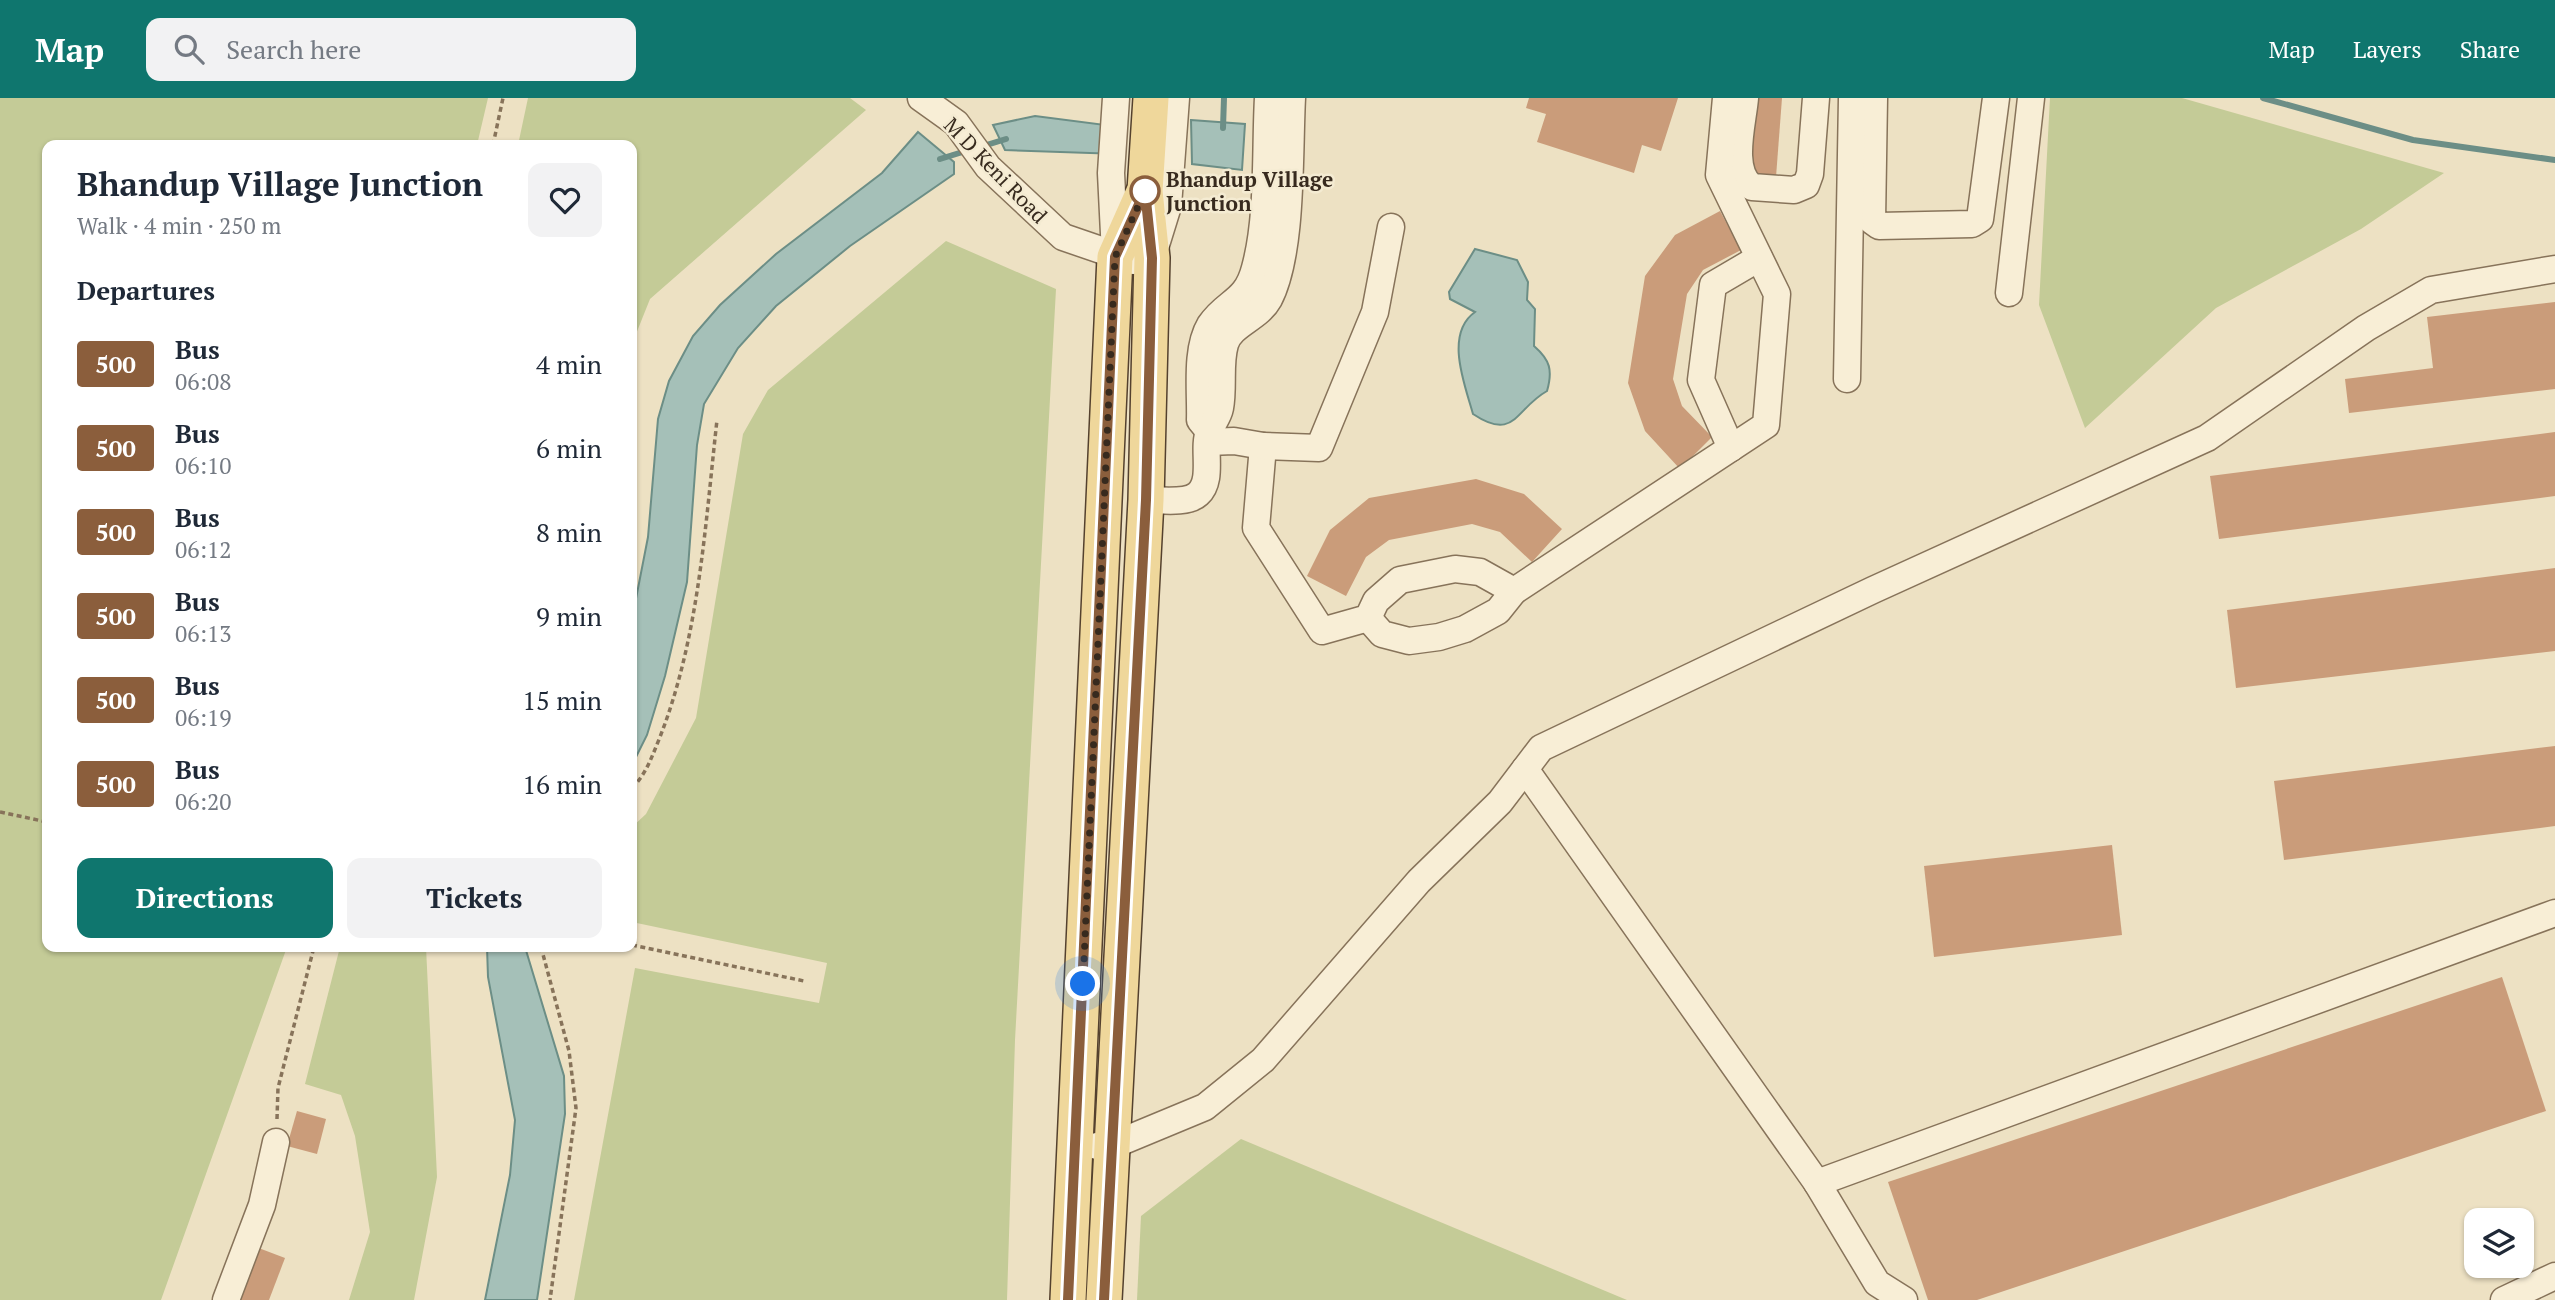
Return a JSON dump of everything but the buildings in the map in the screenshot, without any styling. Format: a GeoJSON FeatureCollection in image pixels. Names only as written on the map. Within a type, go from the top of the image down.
{"type":"FeatureCollection","features":[{"type":"Feature","properties":{"kind":"main road"},"geometry":{"type":"LineString","coordinates":[[1104,1300],[1146,500],[1154,176],[1163,105]]}},
{"type":"Feature","properties":{"kind":"main road"},"geometry":{"type":"LineString","coordinates":[[1068,1300],[1115,257],[1154,176]]}},
{"type":"Feature","properties":{"kind":"street","name":"M D Keni Road"},"geometry":{"type":"LineString","coordinates":[[921,98],[956,123],[988,167],[1063,237],[1115,257],[1152,261]]}},
{"type":"Feature","properties":{"kind":"street"},"geometry":{"type":"LineString","coordinates":[[1268,98],[1270,254]]}},
{"type":"Feature","properties":{"kind":"street"},"geometry":{"type":"LineString","coordinates":[[1146,500],[1189,499],[1198,494],[1204,486],[1208,443],[1216,422],[1211,396],[1224,345],[1220,329],[1259,313],[1258,296],[1270,254],[1292,98]]}},
{"type":"Feature","properties":{"kind":"street"},"geometry":{"type":"LineString","coordinates":[[1368,618],[1382,634],[1409,641],[1439,637],[1465,629],[1498,611],[1514,591],[1766,425],[1777,294],[1719,175],[1726,98]]}},
{"type":"Feature","properties":{"kind":"street"},"geometry":{"type":"LineString","coordinates":[[1745,98],[1740,161],[1742,176],[1752,187],[1794,190],[1806,185],[1810,174],[1816,98]]}},
{"type":"Feature","properties":{"kind":"street"},"geometry":{"type":"LineString","coordinates":[[1852,98],[1861,191],[1872,221],[1879,226],[1972,224],[1980,219],[1996,98]]}},
{"type":"Feature","properties":{"kind":"street"},"geometry":{"type":"LineString","coordinates":[[1847,379],[1861,191],[1874,98]]}},
{"type":"Feature","properties":{"kind":"street"},"geometry":{"type":"LineString","coordinates":[[2009,293],[2031,98]]}},
{"type":"Feature","properties":{"kind":"street"},"geometry":{"type":"LineString","coordinates":[[1115,257],[1111,173],[1116,100]]}},
{"type":"Feature","properties":{"kind":"street"},"geometry":{"type":"LineString","coordinates":[[1208,443],[1233,456],[1258,446],[1319,448],[1375,312],[1391,227]]}},
{"type":"Feature","properties":{"kind":"street"},"geometry":{"type":"LineString","coordinates":[[1731,448],[1701,380],[1713,285],[1759,258]]}},
{"type":"Feature","properties":{"kind":"street"},"geometry":{"type":"LineString","coordinates":[[1077,1145],[1111,1146],[1205,1107],[1263,1060],[1419,881],[1500,802],[1541,748],[1873,590],[2207,438],[2366,328],[2431,290],[2555,269]]}},
{"type":"Feature","properties":{"kind":"street"},"geometry":{"type":"LineString","coordinates":[[1258,446],[1256,528],[1322,631],[1368,618],[1376,601],[1400,580],[1455,569],[1480,572],[1514,591]]}},
{"type":"Feature","properties":{"kind":"street"},"geometry":{"type":"LineString","coordinates":[[1525,769],[1817,1183],[1877,1283],[1904,1300]]}},
{"type":"Feature","properties":{"kind":"street"},"geometry":{"type":"LineString","coordinates":[[1817,1183],[2555,913]]}},
{"type":"Feature","properties":{"kind":"street"},"geometry":{"type":"LineString","coordinates":[[226,1300],[262,1205],[276,1142]]}},
{"type":"Feature","properties":{"kind":"street"},"geometry":{"type":"LineString","coordinates":[[2504,1300],[2555,1276]]}},
{"type":"Feature","properties":{"kind":"path"},"geometry":{"type":"LineString","coordinates":[[494,140],[503,98]]}},
{"type":"Feature","properties":{"kind":"path"},"geometry":{"type":"LineString","coordinates":[[637,783],[644,776],[676,696],[698,587],[717,420]]}},
{"type":"Feature","properties":{"kind":"path"},"geometry":{"type":"LineString","coordinates":[[0,812],[42,821]]}},
{"type":"Feature","properties":{"kind":"path"},"geometry":{"type":"LineString","coordinates":[[637,946],[804,981]]}},
{"type":"Feature","properties":{"kind":"path"},"geometry":{"type":"LineString","coordinates":[[276,1142],[278,1088],[313,952]]}},
{"type":"Feature","properties":{"kind":"path"},"geometry":{"type":"LineString","coordinates":[[542,952],[569,1051],[576,1108],[550,1300]]}},
{"type":"Feature","properties":{"kind":"green space"},"geometry":{"type":"Polygon","coordinates":[[[0,98],[488,98],[478,140],[42,140],[42,952],[285,952],[161,1300],[0,1300],[0,98]]]}},
{"type":"Feature","properties":{"kind":"green space"},"geometry":{"type":"Polygon","coordinates":[[[528,98],[850,98],[866,110],[650,299],[637,332],[637,140],[519,140],[528,98]]]}},
{"type":"Feature","properties":{"kind":"green space"},"geometry":{"type":"Polygon","coordinates":[[[2050,98],[2182,98],[2444,173],[2361,229],[2216,308],[2085,428],[2039,305],[2050,98]]]}},
{"type":"Feature","properties":{"kind":"green space"},"geometry":{"type":"Polygon","coordinates":[[[946,241],[1056,289],[1015,1040],[1007,1300],[574,1300],[635,968],[819,1003],[827,963],[637,923],[637,822],[646,814],[696,718],[743,434],[768,390],[946,241]]]}},
{"type":"Feature","properties":{"kind":"green space"},"geometry":{"type":"Polygon","coordinates":[[[339,952],[426,952],[437,1177],[414,1300],[349,1300],[370,1232],[355,1136],[341,1095],[305,1084],[339,952]]]}},
{"type":"Feature","properties":{"kind":"green space"},"geometry":{"type":"Polygon","coordinates":[[[1241,1139],[1627,1300],[1137,1300],[1141,1216],[1241,1139]]]}},
{"type":"Feature","properties":{"kind":"water"},"geometry":{"type":"Polygon","coordinates":[[[1035,116],[1121,127],[1119,154],[1005,150],[993,125],[1035,116]]]}},
{"type":"Feature","properties":{"kind":"water"},"geometry":{"type":"Polygon","coordinates":[[[1191,120],[1245,124],[1242,170],[1192,164],[1191,120]]]}},
{"type":"Feature","properties":{"kind":"water"},"geometry":{"type":"Polygon","coordinates":[[[918,132],[954,162],[954,174],[850,246],[776,306],[738,348],[704,404],[697,445],[687,582],[665,676],[647,735],[637,755],[637,593],[648,537],[658,419],[669,381],[693,336],[720,305],[776,254],[882,173],[918,132]]]}},
{"type":"Feature","properties":{"kind":"water"},"geometry":{"type":"Polygon","coordinates":[[[1475,249],[1517,260],[1528,282],[1527,300],[1535,309],[1534,346],[1544,356],[1550,371],[1547,391],[1506,424],[1487,422],[1473,414],[1459,360],[1460,333],[1475,312],[1450,299],[1449,292],[1475,249]]]}},
{"type":"Feature","properties":{"kind":"water"},"geometry":{"type":"Polygon","coordinates":[[[487,952],[527,952],[564,1076],[565,1114],[537,1300],[485,1300],[510,1175],[515,1120],[488,977],[487,952]]]}},
{"type":"Feature","properties":{"kind":"waterway"},"geometry":{"type":"LineString","coordinates":[[1223,128],[1224,98]]}},
{"type":"Feature","properties":{"kind":"waterway"},"geometry":{"type":"LineString","coordinates":[[2263,98],[2413,140],[2555,160]]}},
{"type":"Feature","properties":{"kind":"waterway"},"geometry":{"type":"LineString","coordinates":[[980,147],[1006,139]]}},
{"type":"Feature","properties":{"kind":"waterway"},"geometry":{"type":"LineString","coordinates":[[940,159],[969,150]]}},
{"type":"Feature","properties":{"kind":"bus line","name":"500"},"geometry":{"type":"LineString","coordinates":[[1068,1300],[1115,257],[1135,219],[1145,191],[1152,258],[1146,500],[1104,1300]]}},
{"type":"Feature","properties":{"kind":"place","name":"Bhandup Village Junction"},"geometry":{"type":"Point","coordinates":[1145,191]}},
{"type":"Feature","properties":{"kind":"route"},"geometry":{"type":"LineString","coordinates":[[1083,984],[1115,257],[1135,219],[1145,191]]}}]}
